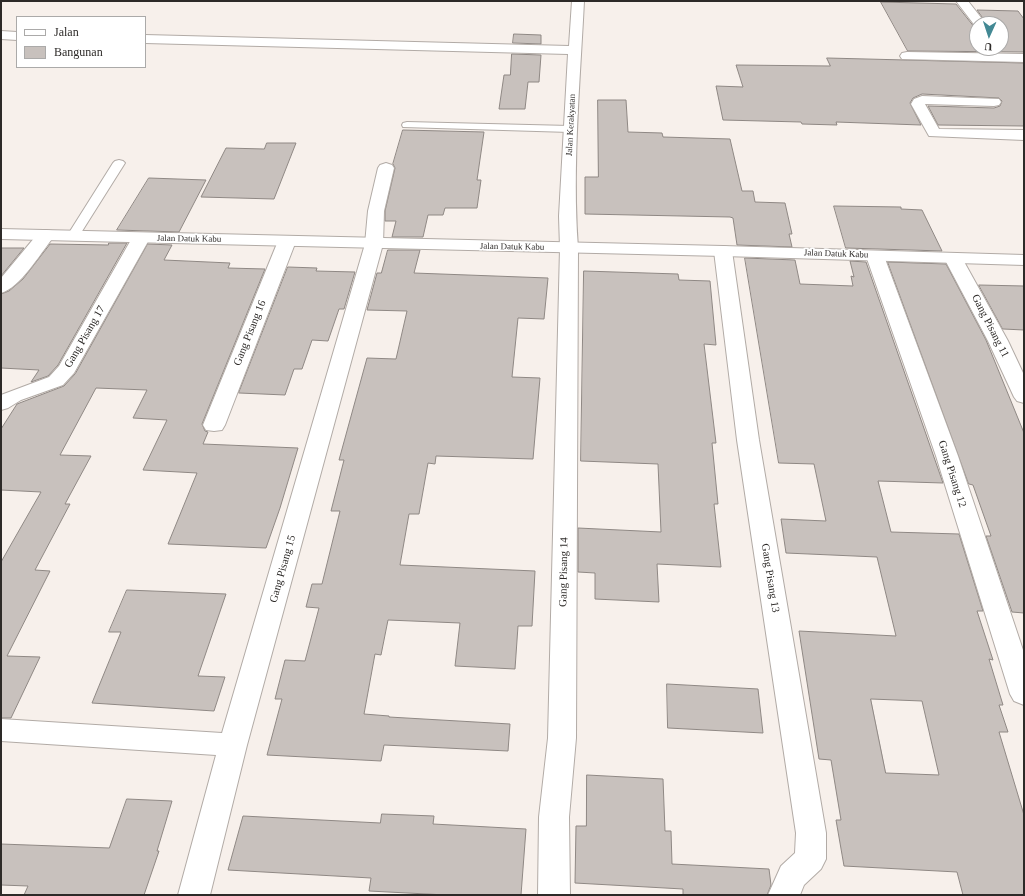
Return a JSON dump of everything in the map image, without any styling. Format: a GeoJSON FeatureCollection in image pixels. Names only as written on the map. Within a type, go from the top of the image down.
{"type":"FeatureCollection","features":[{"type":"Feature","properties":{"kind":"street","name":"Jalan Kerakyatan"},"geometry":{"type":"LineString","coordinates":[[569,248],[567,216],[570,129],[578,1]]}},
{"type":"Feature","properties":{"kind":"street"},"geometry":{"type":"LineString","coordinates":[[962,1],[974,16]]}},
{"type":"Feature","properties":{"kind":"street"},"geometry":{"type":"LineString","coordinates":[[1,35],[16,36]]}},
{"type":"Feature","properties":{"kind":"street"},"geometry":{"type":"LineString","coordinates":[[146,39],[575,50]]}},
{"type":"Feature","properties":{"kind":"street"},"geometry":{"type":"LineString","coordinates":[[907,56],[969,54]]}},
{"type":"Feature","properties":{"kind":"street"},"geometry":{"type":"LineString","coordinates":[[1009,55],[1024,58]]}},
{"type":"Feature","properties":{"kind":"street"},"geometry":{"type":"LineString","coordinates":[[994,102],[922,100],[918,104],[934,133],[1024,135]]}},
{"type":"Feature","properties":{"kind":"street","name":"Gang Pisang 15"},"geometry":{"type":"LineString","coordinates":[[194,895],[233,745],[374,244],[376,211],[386,168]]}},
{"type":"Feature","properties":{"kind":"street","name":"Jalan Datuk Kabu"},"geometry":{"type":"LineString","coordinates":[[1,234],[374,244],[724,251],[1024,260]]}},
{"type":"Feature","properties":{"kind":"street"},"geometry":{"type":"LineString","coordinates":[[1,287],[9,280],[46,235]]}},
{"type":"Feature","properties":{"kind":"street","name":"Gang Pisang 17"},"geometry":{"type":"LineString","coordinates":[[1,404],[14,396],[56,381],[67,369],[141,238]]}},
{"type":"Feature","properties":{"kind":"street","name":"Gang Pisang 16"},"geometry":{"type":"LineString","coordinates":[[214,425],[287,241]]}},
{"type":"Feature","properties":{"kind":"street","name":"Gang Pisang 14"},"geometry":{"type":"LineString","coordinates":[[554,895],[554,817],[562,738],[569,248]]}},
{"type":"Feature","properties":{"kind":"street","name":"Gang Pisang 13"},"geometry":{"type":"LineString","coordinates":[[724,251],[748,440],[811,832],[810,859],[792,876],[784,895]]}},
{"type":"Feature","properties":{"kind":"street","name":"Gang Pisang 12"},"geometry":{"type":"LineString","coordinates":[[875,256],[947,456],[1024,694]]}},
{"type":"Feature","properties":{"kind":"street","name":"Gang Pisang 11"},"geometry":{"type":"LineString","coordinates":[[954,258],[998,340],[1024,396]]}},
{"type":"Feature","properties":{"kind":"street"},"geometry":{"type":"LineString","coordinates":[[1,730],[233,745]]}},
{"type":"Feature","properties":{"kind":"lane"},"geometry":{"type":"LineString","coordinates":[[407,125],[570,129]]}},
{"type":"Feature","properties":{"kind":"lane"},"geometry":{"type":"LineString","coordinates":[[73,236],[119,164]]}},
{"type":"Feature","properties":{"kind":"building"},"geometry":{"type":"Polygon","coordinates":[[[881,2],[956,4],[969,20],[969,52],[908,51],[881,2]]]}},
{"type":"Feature","properties":{"kind":"building"},"geometry":{"type":"Polygon","coordinates":[[[977,10],[1018,11],[1024,19],[1024,52],[1009,52],[1009,16],[981,16],[977,10]]]}},
{"type":"Feature","properties":{"kind":"building"},"geometry":{"type":"Polygon","coordinates":[[[514,34],[541,35],[541,44],[513,43],[514,34]]]}},
{"type":"Feature","properties":{"kind":"building"},"geometry":{"type":"Polygon","coordinates":[[[512,54],[541,55],[539,82],[528,82],[525,109],[499,109],[504,75],[510,75],[512,54]]]}},
{"type":"Feature","properties":{"kind":"building"},"geometry":{"type":"Polygon","coordinates":[[[827,58],[1024,63],[1024,126],[938,125],[928,106],[994,108],[1000,106],[1002,101],[999,98],[922,94],[913,98],[910,103],[921,125],[836,122],[837,125],[802,124],[801,122],[723,120],[716,86],[743,87],[736,65],[830,66],[827,58]]]}},
{"type":"Feature","properties":{"kind":"building"},"geometry":{"type":"Polygon","coordinates":[[[598,100],[626,100],[628,132],[662,133],[663,137],[730,139],[742,191],[753,191],[755,202],[785,203],[792,234],[789,234],[792,247],[737,245],[733,218],[730,217],[585,214],[585,177],[598,177],[598,100]]]}},
{"type":"Feature","properties":{"kind":"building"},"geometry":{"type":"Polygon","coordinates":[[[403,130],[484,132],[477,180],[481,180],[477,208],[445,208],[443,215],[428,215],[423,237],[392,237],[396,221],[385,221],[385,211],[395,168],[393,164],[403,130]]]}},
{"type":"Feature","properties":{"kind":"building"},"geometry":{"type":"Polygon","coordinates":[[[267,143],[296,143],[274,199],[201,197],[226,148],[264,149],[267,143]]]}},
{"type":"Feature","properties":{"kind":"building"},"geometry":{"type":"Polygon","coordinates":[[[149,178],[206,180],[179,232],[117,230],[149,178]]]}},
{"type":"Feature","properties":{"kind":"building"},"geometry":{"type":"Polygon","coordinates":[[[834,206],[901,207],[901,209],[922,210],[942,251],[846,248],[834,206]]]}},
{"type":"Feature","properties":{"kind":"building"},"geometry":{"type":"Polygon","coordinates":[[[109,243],[127,243],[58,365],[48,376],[31,382],[39,370],[1,368],[1,294],[9,291],[23,279],[50,244],[108,245],[109,243]]]}},
{"type":"Feature","properties":{"kind":"building"},"geometry":{"type":"Polygon","coordinates":[[[148,244],[172,245],[164,260],[230,263],[228,268],[265,269],[202,424],[205,431],[208,432],[203,444],[298,448],[280,508],[266,548],[168,544],[197,473],[143,470],[167,420],[133,418],[147,390],[96,388],[60,455],[91,456],[65,504],[70,504],[35,570],[50,571],[7,656],[40,657],[11,718],[1,718],[1,562],[41,492],[1,490],[1,429],[17,404],[64,386],[75,374],[148,244]]]}},
{"type":"Feature","properties":{"kind":"building"},"geometry":{"type":"Polygon","coordinates":[[[1,248],[24,248],[1,276],[1,248]]]}},
{"type":"Feature","properties":{"kind":"building"},"geometry":{"type":"Polygon","coordinates":[[[388,250],[420,250],[414,273],[548,278],[544,319],[518,318],[512,377],[540,378],[533,459],[436,456],[435,464],[428,463],[419,514],[409,514],[400,565],[535,571],[532,626],[518,626],[515,669],[455,666],[460,623],[388,620],[381,655],[375,654],[364,714],[389,717],[510,724],[508,751],[384,745],[381,761],[267,755],[282,699],[275,699],[285,660],[305,661],[319,608],[306,607],[312,584],[322,584],[340,511],[331,511],[344,460],[339,460],[367,358],[396,359],[407,311],[367,310],[377,273],[381,273],[388,250]]]}},
{"type":"Feature","properties":{"kind":"building"},"geometry":{"type":"Polygon","coordinates":[[[745,258],[795,260],[800,284],[853,286],[851,276],[854,277],[850,261],[866,262],[943,483],[878,481],[891,532],[959,534],[983,611],[977,611],[993,660],[989,659],[1003,705],[999,705],[1008,732],[999,732],[1024,815],[1024,895],[963,895],[957,872],[844,866],[836,820],[841,820],[831,760],[819,759],[799,631],[896,636],[877,557],[786,553],[781,519],[826,521],[814,464],[779,463],[745,258]],[[871,699],[886,773],[939,775],[922,701],[871,699]]]}},
{"type":"Feature","properties":{"kind":"building"},"geometry":{"type":"Polygon","coordinates":[[[888,262],[946,264],[986,340],[1024,433],[1024,613],[1012,612],[986,536],[991,536],[973,485],[969,484],[888,262]]]}},
{"type":"Feature","properties":{"kind":"building"},"geometry":{"type":"Polygon","coordinates":[[[288,267],[317,268],[316,271],[355,272],[344,309],[339,309],[328,341],[312,340],[302,369],[294,369],[285,395],[239,393],[288,267]]]}},
{"type":"Feature","properties":{"kind":"building"},"geometry":{"type":"Polygon","coordinates":[[[584,271],[678,274],[679,280],[710,281],[716,345],[704,344],[716,443],[712,443],[718,504],[714,504],[721,567],[657,564],[659,602],[595,599],[595,573],[578,572],[578,528],[661,532],[658,464],[581,461],[584,271]]]}},
{"type":"Feature","properties":{"kind":"building"},"geometry":{"type":"Polygon","coordinates":[[[979,285],[1024,286],[1024,330],[1003,329],[979,285]]]}},
{"type":"Feature","properties":{"kind":"building"},"geometry":{"type":"Polygon","coordinates":[[[127,590],[226,594],[198,676],[225,677],[214,711],[92,703],[121,632],[109,632],[127,590]]]}},
{"type":"Feature","properties":{"kind":"building"},"geometry":{"type":"Polygon","coordinates":[[[667,684],[758,689],[763,733],[668,728],[667,684]]]}},
{"type":"Feature","properties":{"kind":"building"},"geometry":{"type":"Polygon","coordinates":[[[587,775],[663,779],[665,831],[671,831],[672,864],[769,869],[771,885],[767,895],[683,895],[683,889],[575,883],[576,826],[586,826],[587,775]]]}},
{"type":"Feature","properties":{"kind":"building"},"geometry":{"type":"Polygon","coordinates":[[[127,799],[172,801],[157,851],[159,851],[144,895],[24,895],[28,886],[1,885],[1,844],[109,848],[127,799]]]}},
{"type":"Feature","properties":{"kind":"building"},"geometry":{"type":"Polygon","coordinates":[[[382,814],[434,816],[433,824],[526,829],[521,895],[446,895],[369,891],[371,878],[228,870],[243,816],[380,823],[382,814]]]}}]}
